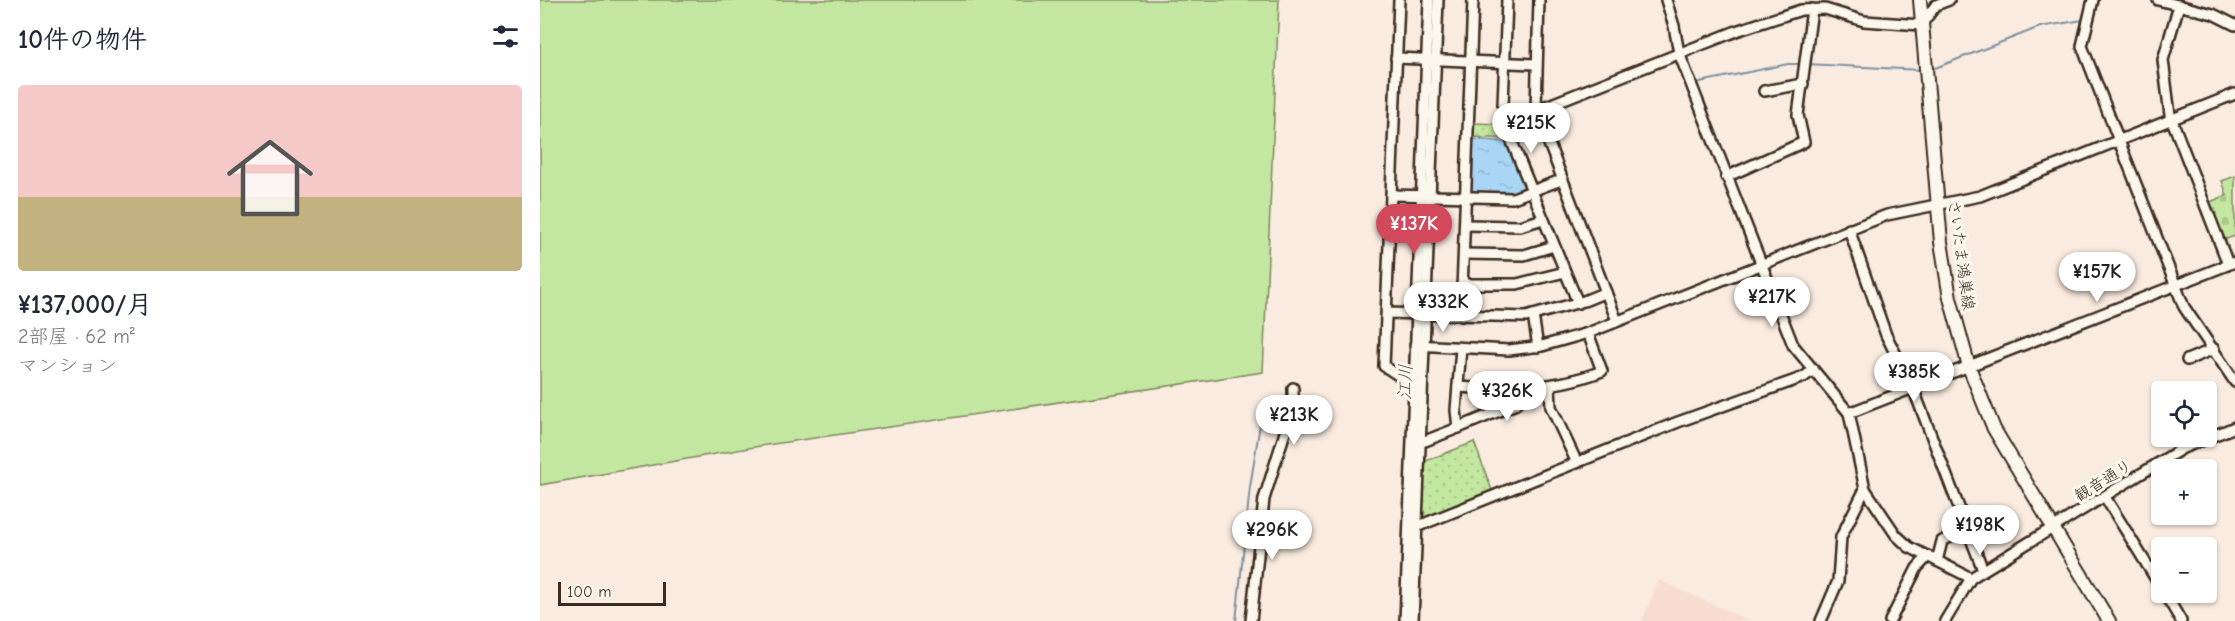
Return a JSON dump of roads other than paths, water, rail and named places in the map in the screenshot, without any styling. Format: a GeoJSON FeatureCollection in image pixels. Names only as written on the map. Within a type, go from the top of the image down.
{"type":"FeatureCollection","features":[{"type":"Feature","properties":{"kind":"main road","name":"さいたま鴻巣線"},"geometry":{"type":"LineString","coordinates":[[1920,0],[1920,25],[1937,204],[1950,298],[1969,367],[1994,429],[2109,621]]}},
{"type":"Feature","properties":{"kind":"street"},"geometry":{"type":"LineString","coordinates":[[1399,0],[1384,366],[1413,385]]}},
{"type":"Feature","properties":{"kind":"street"},"geometry":{"type":"LineString","coordinates":[[1405,621],[1416,442],[1426,196],[1431,60],[1429,0]]}},
{"type":"Feature","properties":{"kind":"street"},"geometry":{"type":"LineString","coordinates":[[1431,60],[1438,0]]}},
{"type":"Feature","properties":{"kind":"street"},"geometry":{"type":"LineString","coordinates":[[1461,316],[1473,0]]}},
{"type":"Feature","properties":{"kind":"street"},"geometry":{"type":"LineString","coordinates":[[1507,0],[1503,105],[1508,126],[1532,191],[1578,303]]}},
{"type":"Feature","properties":{"kind":"street"},"geometry":{"type":"LineString","coordinates":[[1539,0],[1536,110],[1617,321]]}},
{"type":"Feature","properties":{"kind":"street"},"geometry":{"type":"LineString","coordinates":[[1666,0],[1679,53],[1793,345],[1849,413],[1865,489],[1896,535],[1909,547],[1971,578],[1945,621]]}},
{"type":"Feature","properties":{"kind":"street"},"geometry":{"type":"LineString","coordinates":[[1831,10],[1833,0]]}},
{"type":"Feature","properties":{"kind":"street"},"geometry":{"type":"LineString","coordinates":[[1536,110],[1739,30],[1801,10],[1831,10],[1864,21],[1920,25],[1936,5],[1949,0]]}},
{"type":"Feature","properties":{"kind":"street"},"geometry":{"type":"LineString","coordinates":[[2093,0],[2082,46],[2184,307],[2235,382]]}},
{"type":"Feature","properties":{"kind":"street"},"geometry":{"type":"LineString","coordinates":[[2158,0],[2213,14],[2235,25]]}},
{"type":"Feature","properties":{"kind":"street"},"geometry":{"type":"LineString","coordinates":[[1849,413],[2232,263],[2172,119],[2163,60],[2179,5]]}},
{"type":"Feature","properties":{"kind":"street"},"geometry":{"type":"LineString","coordinates":[[1726,177],[1804,142],[1798,115],[1812,9]]}},
{"type":"Feature","properties":{"kind":"street"},"geometry":{"type":"LineString","coordinates":[[1396,58],[1536,64]]}},
{"type":"Feature","properties":{"kind":"street"},"geometry":{"type":"LineString","coordinates":[[1764,91],[1803,84]]}},
{"type":"Feature","properties":{"kind":"street"},"geometry":{"type":"LineString","coordinates":[[1420,345],[1509,350],[1538,347],[1588,333],[1761,267],[1887,215],[1980,196],[2235,94]]}},
{"type":"Feature","properties":{"kind":"street"},"geometry":{"type":"LineString","coordinates":[[1391,195],[1513,198],[1561,180]]}},
{"type":"Feature","properties":{"kind":"street"},"geometry":{"type":"LineString","coordinates":[[1465,225],[1520,226],[1543,219]]}},
{"type":"Feature","properties":{"kind":"street"},"geometry":{"type":"LineString","coordinates":[[1849,229],[1886,335],[1913,388],[1966,524],[1973,551],[1983,570]]}},
{"type":"Feature","properties":{"kind":"street"},"geometry":{"type":"LineString","coordinates":[[1464,254],[1524,255],[1554,246]]}},
{"type":"Feature","properties":{"kind":"street"},"geometry":{"type":"LineString","coordinates":[[1462,284],[1517,284],[1565,272]]}},
{"type":"Feature","properties":{"kind":"street"},"geometry":{"type":"LineString","coordinates":[[1387,313],[1461,316],[1533,315],[1578,303],[1606,292]]}},
{"type":"Feature","properties":{"kind":"street"},"geometry":{"type":"LineString","coordinates":[[1533,315],[1538,347]]}},
{"type":"Feature","properties":{"kind":"street"},"geometry":{"type":"LineString","coordinates":[[1458,387],[1520,389],[1550,385],[1602,371],[1588,333]]}},
{"type":"Feature","properties":{"kind":"street"},"geometry":{"type":"LineString","coordinates":[[1413,621],[1416,442],[1413,385],[1420,345]]}},
{"type":"Feature","properties":{"kind":"street"},"geometry":{"type":"LineString","coordinates":[[1458,428],[1461,348]]}},
{"type":"Feature","properties":{"kind":"street"},"geometry":{"type":"LineString","coordinates":[[2187,360],[2214,349]]}},
{"type":"Feature","properties":{"kind":"street"},"geometry":{"type":"LineString","coordinates":[[1416,527],[1678,422],[1804,377],[1813,370]]}},
{"type":"Feature","properties":{"kind":"street"},"geometry":{"type":"LineString","coordinates":[[1550,385],[1551,407],[1577,463]]}},
{"type":"Feature","properties":{"kind":"street"},"geometry":{"type":"LineString","coordinates":[[1251,621],[1263,499],[1293,407],[1293,388]]}},
{"type":"Feature","properties":{"kind":"street"},"geometry":{"type":"LineString","coordinates":[[1416,442],[1458,428],[1516,404],[1520,389]]}},
{"type":"Feature","properties":{"kind":"street","name":"観音通り"},"geometry":{"type":"LineString","coordinates":[[1971,578],[2183,448],[2235,427]]}},
{"type":"Feature","properties":{"kind":"street"},"geometry":{"type":"LineString","coordinates":[[1821,621],[1838,581],[1841,537],[1865,489]]}},
{"type":"Feature","properties":{"kind":"street"},"geometry":{"type":"LineString","coordinates":[[2105,497],[2151,572]]}},
{"type":"Feature","properties":{"kind":"street"},"geometry":{"type":"LineString","coordinates":[[1890,621],[1917,568],[1932,558],[1942,541],[1956,535]]}},
{"type":"Feature","properties":{"kind":"street"},"geometry":{"type":"LineString","coordinates":[[2170,603],[2181,621]]}},
{"type":"Feature","properties":{"kind":"water"},"geometry":{"type":"Polygon","coordinates":[[[1472,139],[1508,142],[1526,188],[1512,193],[1471,191],[1472,139]]]}},
{"type":"Feature","properties":{"kind":"waterway"},"geometry":{"type":"LineString","coordinates":[[1930,70],[2040,27],[2083,20]]}},
{"type":"Feature","properties":{"kind":"waterway"},"geometry":{"type":"LineString","coordinates":[[1695,83],[1788,64],[1801,64]]}},
{"type":"Feature","properties":{"kind":"waterway"},"geometry":{"type":"LineString","coordinates":[[1807,64],[1921,70]]}},
{"type":"Feature","properties":{"kind":"waterway"},"geometry":{"type":"LineString","coordinates":[[1236,621],[1250,487],[1261,418]]}},
{"type":"Feature","properties":{"kind":"water label","name":"江川"},"geometry":{"type":"Point","coordinates":[1405,382]}}]}
